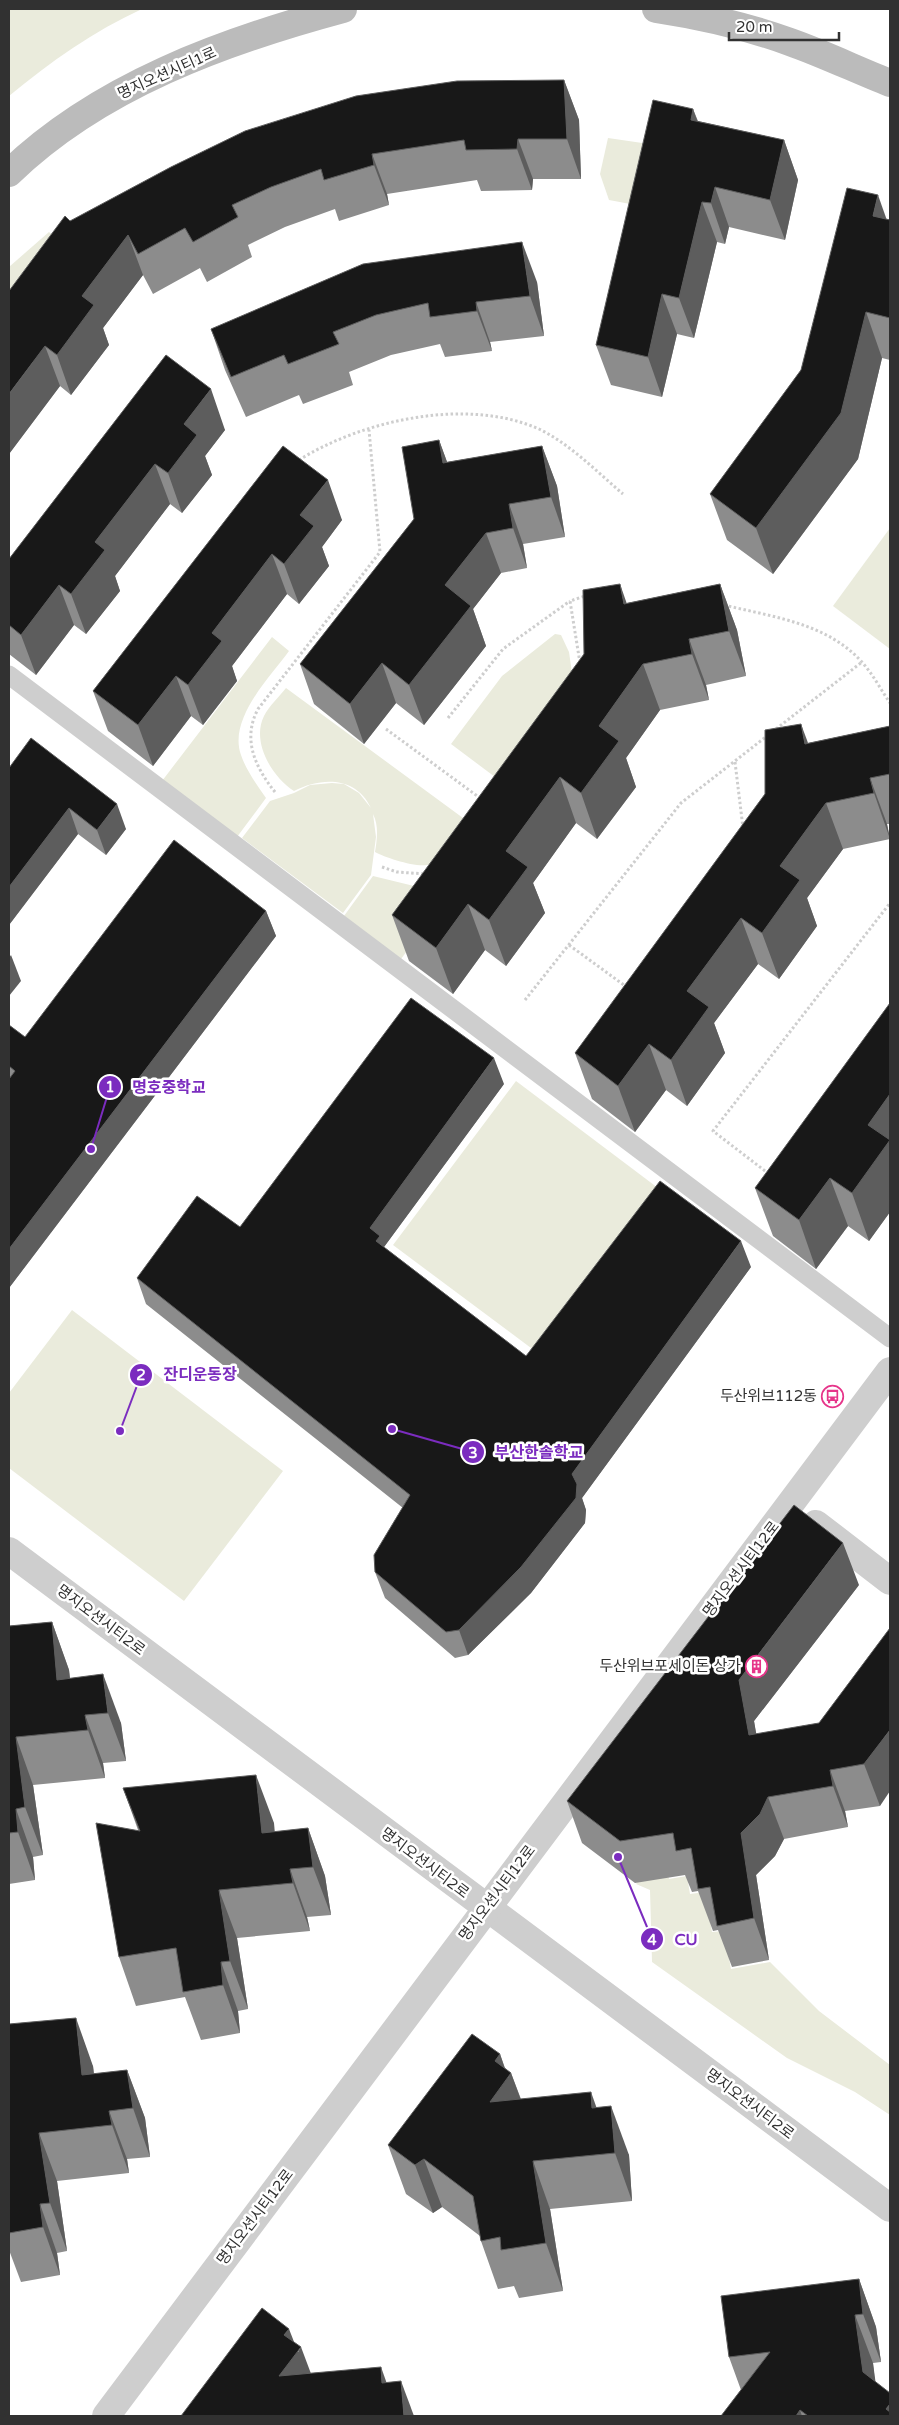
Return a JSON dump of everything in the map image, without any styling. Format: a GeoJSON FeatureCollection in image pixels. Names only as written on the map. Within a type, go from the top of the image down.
{"type":"FeatureCollection","features":[{"type":"Feature","properties":{"kind":"main road","name":"명지오션시티1로"},"geometry":{"type":"LineString","coordinates":[[9,173],[59,130],[103,102],[157,75],[234,44],[343,9]]}},
{"type":"Feature","properties":{"kind":"main road"},"geometry":{"type":"LineString","coordinates":[[656,9],[702,16],[772,36],[890,83]]}},
{"type":"Feature","properties":{"kind":"street","name":"명지오션시티12로"},"geometry":{"type":"LineString","coordinates":[[106,2416],[890,1371]]}},
{"type":"Feature","properties":{"kind":"street"},"geometry":{"type":"LineString","coordinates":[[789,1505],[890,1581]]}},
{"type":"Feature","properties":{"kind":"street","name":"명지오션시티2로"},"geometry":{"type":"LineString","coordinates":[[9,1551],[486,1909],[890,2208]]}},
{"type":"Feature","properties":{"kind":"lane"},"geometry":{"type":"LineString","coordinates":[[9,675],[890,1338]]}},
{"type":"Feature","properties":{"kind":"path"},"geometry":{"type":"LineString","coordinates":[[291,465],[314,451],[369,430],[421,416],[453,413],[486,414],[512,419],[539,429],[558,440],[623,494]]}},
{"type":"Feature","properties":{"kind":"path"},"geometry":{"type":"LineString","coordinates":[[275,792],[255,764],[251,741],[253,720],[258,709],[380,552],[369,430]]}},
{"type":"Feature","properties":{"kind":"path"},"geometry":{"type":"LineString","coordinates":[[448,718],[503,650],[570,601],[588,594]]}},
{"type":"Feature","properties":{"kind":"path"},"geometry":{"type":"LineString","coordinates":[[570,601],[580,664]]}},
{"type":"Feature","properties":{"kind":"path"},"geometry":{"type":"LineString","coordinates":[[717,603],[816,628],[841,642],[862,662],[890,703]]}},
{"type":"Feature","properties":{"kind":"path"},"geometry":{"type":"LineString","coordinates":[[525,1000],[681,803],[862,662]]}},
{"type":"Feature","properties":{"kind":"path"},"geometry":{"type":"LineString","coordinates":[[386,729],[486,802]]}},
{"type":"Feature","properties":{"kind":"path"},"geometry":{"type":"LineString","coordinates":[[734,762],[744,838]]}},
{"type":"Feature","properties":{"kind":"path"},"geometry":{"type":"LineString","coordinates":[[382,867],[416,875],[430,873]]}},
{"type":"Feature","properties":{"kind":"path"},"geometry":{"type":"LineString","coordinates":[[773,1177],[713,1131],[890,903]]}},
{"type":"Feature","properties":{"kind":"path"},"geometry":{"type":"LineString","coordinates":[[569,945],[628,989],[638,989]]}},
{"type":"Feature","properties":{"kind":"shaded area"},"geometry":{"type":"Polygon","coordinates":[[[9,9],[142,9],[107,27],[73,48],[9,96],[9,9]]]}},
{"type":"Feature","properties":{"kind":"shaded area"},"geometry":{"type":"Polygon","coordinates":[[[608,138],[656,145],[641,206],[609,200],[600,174],[608,138]]]}},
{"type":"Feature","properties":{"kind":"shaded area"},"geometry":{"type":"Polygon","coordinates":[[[49,232],[75,255],[9,343],[9,267],[49,232]]]}},
{"type":"Feature","properties":{"kind":"shaded area"},"geometry":{"type":"Polygon","coordinates":[[[890,528],[890,649],[833,606],[890,528]]]}},
{"type":"Feature","properties":{"kind":"shaded area"},"geometry":{"type":"Polygon","coordinates":[[[555,634],[561,635],[569,652],[576,701],[511,789],[451,744],[502,676],[555,634]]]}},
{"type":"Feature","properties":{"kind":"shaded area"},"geometry":{"type":"Polygon","coordinates":[[[272,637],[289,651],[262,686],[245,713],[240,727],[239,741],[241,755],[246,766],[266,798],[237,837],[162,781],[272,637]]]}},
{"type":"Feature","properties":{"kind":"shaded area"},"geometry":{"type":"Polygon","coordinates":[[[286,688],[478,829],[437,861],[426,865],[411,864],[394,860],[375,852],[377,828],[373,814],[376,837],[371,875],[343,913],[242,838],[270,801],[310,785],[344,784],[337,782],[315,783],[294,791],[278,777],[266,758],[260,737],[264,716],[286,688]]]}},
{"type":"Feature","properties":{"kind":"shaded area"},"geometry":{"type":"Polygon","coordinates":[[[373,876],[414,886],[463,876],[401,959],[344,916],[373,876]]]}},
{"type":"Feature","properties":{"kind":"shaded area"},"geometry":{"type":"Polygon","coordinates":[[[516,1081],[658,1188],[535,1351],[393,1245],[516,1081]]]}},
{"type":"Feature","properties":{"kind":"shaded area"},"geometry":{"type":"Polygon","coordinates":[[[72,1310],[283,1471],[184,1601],[9,1468],[9,1393],[72,1310]]]}},
{"type":"Feature","properties":{"kind":"shaded area"},"geometry":{"type":"Polygon","coordinates":[[[663,1849],[669,1879],[687,1876],[690,1894],[705,1892],[712,1932],[724,1931],[731,1969],[770,1962],[819,2011],[890,2065],[890,2115],[855,2092],[787,2058],[652,1962],[650,1890],[636,1884],[663,1849]]]}},
{"type":"Feature","properties":{"kind":"building"},"geometry":{"type":"Polygon","coordinates":[[[564,80],[567,139],[518,139],[517,149],[466,150],[464,140],[372,154],[374,165],[324,180],[321,169],[271,187],[232,205],[238,217],[193,242],[185,228],[138,254],[128,235],[82,296],[94,305],[57,355],[45,346],[9,394],[9,291],[65,216],[70,221],[171,167],[245,131],[356,96],[457,81],[564,80]]]}},
{"type":"Feature","properties":{"kind":"building"},"geometry":{"type":"Polygon","coordinates":[[[653,100],[693,109],[691,120],[784,140],[770,200],[715,187],[711,203],[702,202],[679,298],[662,294],[648,357],[596,345],[653,100]]]}},
{"type":"Feature","properties":{"kind":"building"},"geometry":{"type":"Polygon","coordinates":[[[847,188],[878,195],[873,216],[890,220],[890,318],[866,312],[841,413],[756,528],[710,494],[801,370],[847,188]]]}},
{"type":"Feature","properties":{"kind":"building"},"geometry":{"type":"Polygon","coordinates":[[[522,242],[530,296],[476,302],[477,311],[430,317],[428,303],[376,315],[333,332],[339,344],[288,364],[284,355],[231,377],[211,329],[363,264],[522,242]]]}},
{"type":"Feature","properties":{"kind":"building"},"geometry":{"type":"Polygon","coordinates":[[[166,355],[211,389],[184,424],[197,435],[168,473],[155,464],[95,542],[105,550],[71,594],[59,585],[21,635],[9,625],[9,559],[166,355]]]}},
{"type":"Feature","properties":{"kind":"building"},"geometry":{"type":"Polygon","coordinates":[[[439,440],[443,463],[542,446],[551,497],[509,504],[513,528],[486,533],[445,585],[471,606],[409,685],[382,663],[350,704],[300,664],[414,519],[402,447],[439,440]]]}},
{"type":"Feature","properties":{"kind":"building"},"geometry":{"type":"Polygon","coordinates":[[[283,446],[328,480],[300,515],[314,526],[284,564],[272,554],[212,633],[222,641],[188,685],[176,676],[138,725],[93,691],[283,446]]]}},
{"type":"Feature","properties":{"kind":"building"},"geometry":{"type":"Polygon","coordinates":[[[620,584],[624,604],[720,584],[729,631],[689,639],[692,654],[643,664],[599,726],[619,741],[581,793],[560,777],[506,851],[528,867],[489,920],[468,904],[436,948],[392,915],[584,654],[583,590],[620,584]]]}},
{"type":"Feature","properties":{"kind":"building"},"geometry":{"type":"Polygon","coordinates":[[[801,724],[805,744],[890,726],[890,774],[870,778],[874,793],[826,803],[780,866],[800,880],[762,933],[741,918],[687,991],[709,1007],[671,1060],[649,1044],[618,1086],[575,1053],[765,794],[765,730],[801,724]]]}},
{"type":"Feature","properties":{"kind":"building"},"geometry":{"type":"Polygon","coordinates":[[[31,738],[117,804],[97,830],[69,808],[9,887],[9,768],[31,738]]]}},
{"type":"Feature","properties":{"kind":"building"},"geometry":{"type":"Polygon","coordinates":[[[174,840],[266,911],[9,1249],[9,1079],[15,1071],[9,1066],[9,1025],[25,1037],[174,840]]]}},
{"type":"Feature","properties":{"kind":"building"},"geometry":{"type":"Polygon","coordinates":[[[411,998],[494,1058],[370,1228],[380,1236],[376,1241],[526,1356],[660,1181],[741,1241],[572,1474],[577,1484],[576,1498],[521,1567],[459,1630],[446,1632],[375,1572],[374,1555],[410,1495],[137,1278],[197,1196],[240,1227],[411,998]]]}},
{"type":"Feature","properties":{"kind":"building"},"geometry":{"type":"Polygon","coordinates":[[[890,1003],[890,1094],[868,1125],[890,1140],[852,1193],[830,1178],[799,1220],[755,1188],[890,1003]]]}},
{"type":"Feature","properties":{"kind":"building"},"geometry":{"type":"Polygon","coordinates":[[[794,1505],[843,1543],[739,1680],[749,1735],[819,1723],[890,1628],[890,1730],[864,1764],[830,1770],[833,1786],[768,1797],[760,1814],[741,1833],[754,1918],[717,1926],[710,1887],[698,1889],[691,1848],[676,1851],[673,1833],[620,1841],[567,1801],[794,1505]]]}},
{"type":"Feature","properties":{"kind":"building"},"geometry":{"type":"Polygon","coordinates":[[[52,1622],[57,1680],[103,1674],[108,1713],[85,1715],[88,1730],[16,1737],[25,1807],[16,1809],[18,1832],[9,1833],[9,1626],[52,1622]]]}},
{"type":"Feature","properties":{"kind":"building"},"geometry":{"type":"Polygon","coordinates":[[[256,1775],[262,1833],[308,1828],[313,1867],[290,1869],[293,1883],[219,1890],[230,1961],[221,1962],[223,1985],[183,1992],[176,1948],[119,1957],[96,1823],[140,1831],[123,1788],[256,1775]]]}},
{"type":"Feature","properties":{"kind":"building"},"geometry":{"type":"Polygon","coordinates":[[[76,2018],[82,2075],[127,2070],[133,2108],[109,2111],[112,2125],[39,2133],[50,2203],[40,2204],[43,2227],[9,2233],[9,2024],[76,2018]]]}},
{"type":"Feature","properties":{"kind":"building"},"geometry":{"type":"Polygon","coordinates":[[[472,2034],[500,2054],[495,2061],[511,2073],[490,2102],[591,2092],[592,2108],[611,2106],[615,2153],[533,2161],[546,2243],[501,2250],[500,2237],[481,2241],[473,2196],[424,2159],[415,2165],[388,2145],[472,2034]]]}},
{"type":"Feature","properties":{"kind":"building"},"geometry":{"type":"Polygon","coordinates":[[[859,2279],[863,2314],[855,2315],[863,2372],[890,2393],[890,2404],[886,2409],[890,2412],[890,2416],[808,2416],[800,2410],[796,2416],[721,2416],[770,2352],[729,2357],[721,2296],[859,2279]]]}},
{"type":"Feature","properties":{"kind":"building"},"geometry":{"type":"Polygon","coordinates":[[[262,2308],[289,2329],[284,2335],[301,2347],[279,2376],[381,2367],[382,2383],[401,2381],[404,2416],[181,2416],[262,2308]]]}},
{"type":"Feature","properties":{"kind":"place","name":"명호중학교"},"geometry":{"type":"Point","coordinates":[91,1149]}},
{"type":"Feature","properties":{"kind":"place","name":"두산위브112동"},"geometry":{"type":"Point","coordinates":[833,1396]}},
{"type":"Feature","properties":{"kind":"place","name":"부산한솔학교"},"geometry":{"type":"Point","coordinates":[392,1429]}},
{"type":"Feature","properties":{"kind":"place","name":"잔디운동장"},"geometry":{"type":"Point","coordinates":[120,1431]}},
{"type":"Feature","properties":{"kind":"place","name":"두산위브포세이돈 상가"},"geometry":{"type":"Point","coordinates":[757,1666]}},
{"type":"Feature","properties":{"kind":"place","name":"CU"},"geometry":{"type":"Point","coordinates":[618,1857]}}]}
